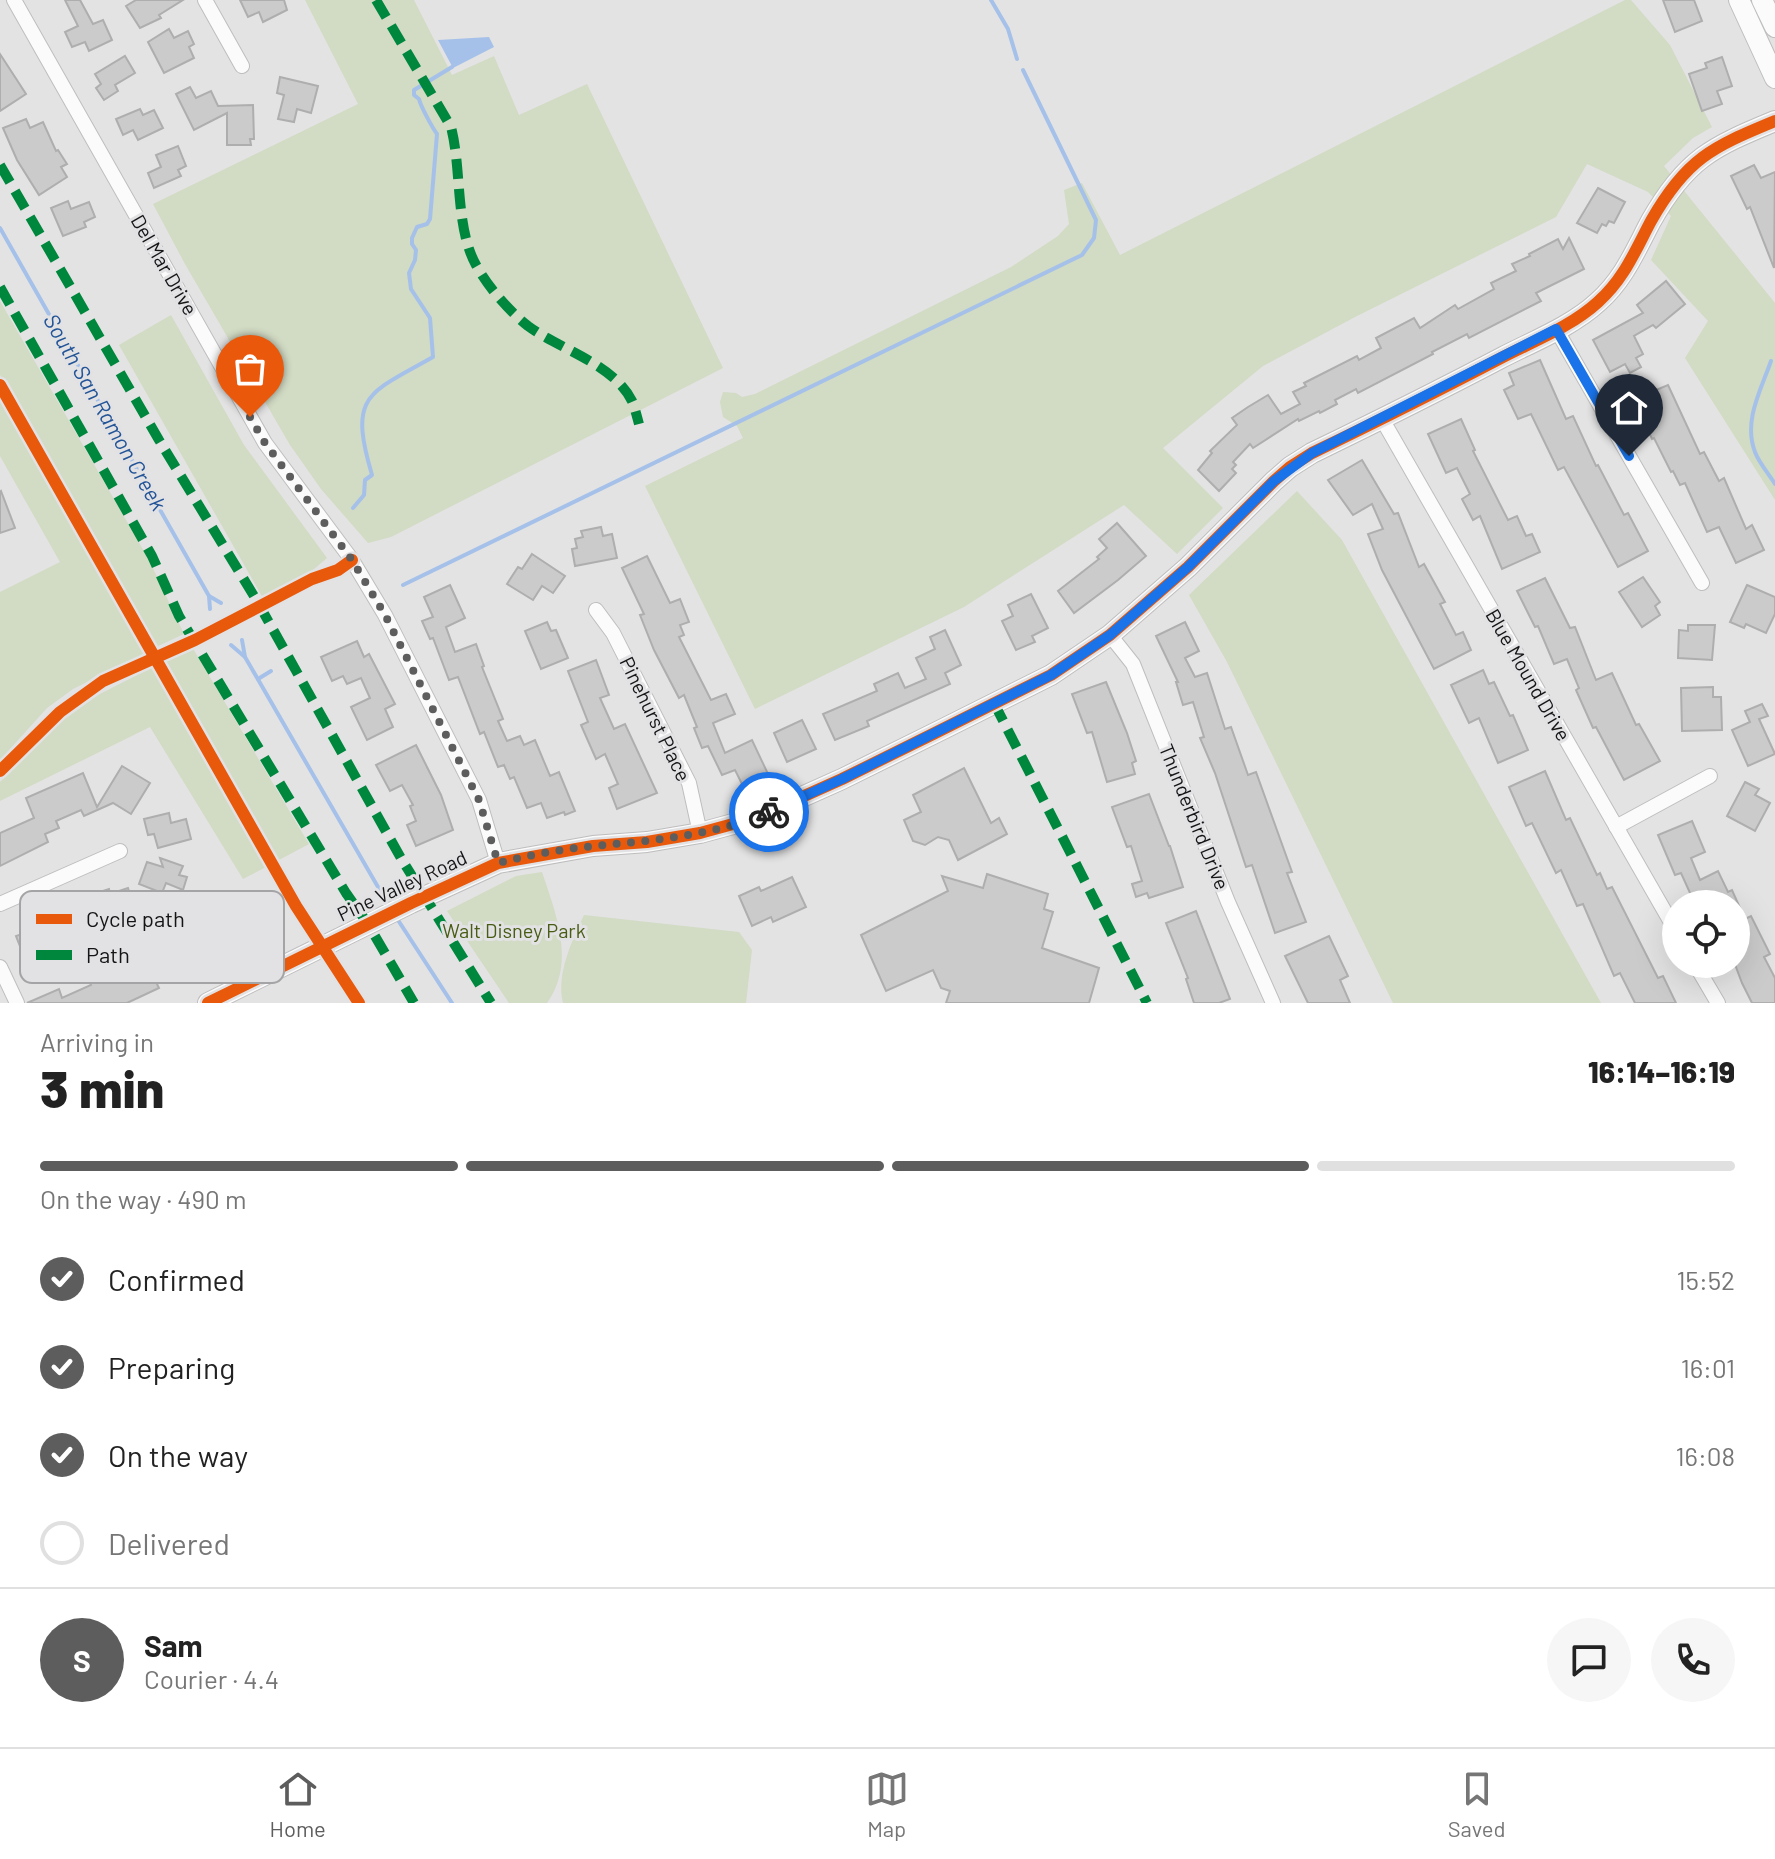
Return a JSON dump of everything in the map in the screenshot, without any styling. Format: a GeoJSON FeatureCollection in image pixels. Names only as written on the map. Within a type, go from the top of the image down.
{"type":"FeatureCollection","features":[{"type":"Feature","properties":{"kind":"street","name":"Del Mar Drive"},"geometry":{"type":"LineString","coordinates":[[14,0],[265,443],[352,560],[385,615],[479,800],[498,863]]}},
{"type":"Feature","properties":{"kind":"street"},"geometry":{"type":"LineString","coordinates":[[205,0],[242,66]]}},
{"type":"Feature","properties":{"kind":"street"},"geometry":{"type":"LineString","coordinates":[[1739,0],[1775,78]]}},
{"type":"Feature","properties":{"kind":"street"},"geometry":{"type":"LineString","coordinates":[[1762,0],[1775,27]]}},
{"type":"Feature","properties":{"kind":"street","name":"Pine Valley Road"},"geometry":{"type":"LineString","coordinates":[[284,965],[498,863],[532,855],[700,833],[755,818],[842,779],[1051,675],[1110,635],[1188,567],[1290,467],[1556,329],[1598,303],[1629,268],[1652,219],[1681,177],[1701,156],[1775,121]]}},
{"type":"Feature","properties":{"kind":"street"},"geometry":{"type":"LineString","coordinates":[[1556,329],[1702,583]]}},
{"type":"Feature","properties":{"kind":"street","name":"Blue Mound Drive"},"geometry":{"type":"LineString","coordinates":[[1382,419],[1662,907]]}},
{"type":"Feature","properties":{"kind":"street","name":"Pinehurst Place"},"geometry":{"type":"LineString","coordinates":[[596,610],[613,633],[689,783],[700,833]]}},
{"type":"Feature","properties":{"kind":"street","name":"Thunderbird Drive"},"geometry":{"type":"LineString","coordinates":[[1110,635],[1133,664],[1228,902],[1273,1003]]}},
{"type":"Feature","properties":{"kind":"street"},"geometry":{"type":"LineString","coordinates":[[1616,827],[1710,776]]}},
{"type":"Feature","properties":{"kind":"street"},"geometry":{"type":"LineString","coordinates":[[29,891],[120,851]]}},
{"type":"Feature","properties":{"kind":"street"},"geometry":{"type":"LineString","coordinates":[[0,904],[20,895]]}},
{"type":"Feature","properties":{"kind":"street"},"geometry":{"type":"LineString","coordinates":[[0,967],[17,1003]]}},
{"type":"Feature","properties":{"kind":"street"},"geometry":{"type":"LineString","coordinates":[[1703,978],[1718,1003]]}},
{"type":"Feature","properties":{"kind":"street","name":"Pine Valley Road"},"geometry":{"type":"LineString","coordinates":[[208,1003],[248,983]]}},
{"type":"Feature","properties":{"kind":"green space"},"geometry":{"type":"Polygon","coordinates":[[[305,0],[414,0],[452,75],[494,56],[519,115],[587,84],[723,368],[391,537],[368,543],[321,489],[290,445],[153,204],[358,104],[305,0]]]}},
{"type":"Feature","properties":{"kind":"green space"},"geometry":{"type":"Polygon","coordinates":[[[1625,0],[1631,0],[1670,45],[1712,127],[1693,138],[1664,166],[1775,303],[1775,500],[1685,358],[1708,321],[1651,260],[1671,216],[1648,192],[1587,164],[1556,217],[1263,366],[1163,448],[1223,508],[1177,554],[1124,505],[964,607],[755,709],[645,486],[743,438],[737,426],[723,417],[720,402],[723,392],[742,397],[755,394],[1011,267],[1058,236],[1069,224],[1064,190],[1082,183],[1120,255],[1625,0]]]}},
{"type":"Feature","properties":{"kind":"green space"},"geometry":{"type":"Polygon","coordinates":[[[0,301],[149,560],[184,634],[156,647],[0,375],[0,301]]]}},
{"type":"Feature","properties":{"kind":"green space"},"geometry":{"type":"Polygon","coordinates":[[[171,315],[244,445],[327,558],[307,575],[263,598],[119,345],[171,315]]]}},
{"type":"Feature","properties":{"kind":"green space"},"geometry":{"type":"Polygon","coordinates":[[[0,396],[146,653],[73,689],[47,708],[0,760],[0,592],[60,562],[0,456],[0,396]]]}},
{"type":"Feature","properties":{"kind":"green space"},"geometry":{"type":"Polygon","coordinates":[[[1297,491],[1342,540],[1601,1003],[1393,1003],[1227,662],[1189,595],[1297,491]]]}},
{"type":"Feature","properties":{"kind":"green space"},"geometry":{"type":"Polygon","coordinates":[[[192,647],[309,844],[277,861],[165,661],[192,647]]]}},
{"type":"Feature","properties":{"kind":"green space"},"geometry":{"type":"Polygon","coordinates":[[[155,666],[268,866],[243,879],[150,727],[0,801],[0,782],[74,707],[155,666]]]}},
{"type":"Feature","properties":{"kind":"green space","name":"Walt Disney Park"},"geometry":{"type":"Polygon","coordinates":[[[542,872],[561,938],[562,955],[556,988],[547,1003],[509,1003],[447,911],[516,876],[542,872]]]}},
{"type":"Feature","properties":{"kind":"green space"},"geometry":{"type":"Polygon","coordinates":[[[584,915],[739,932],[752,950],[746,1003],[563,1003],[563,969],[584,915]]]}},
{"type":"Feature","properties":{"kind":"water"},"geometry":{"type":"Polygon","coordinates":[[[489,37],[494,47],[453,68],[438,40],[489,37]]]}},
{"type":"Feature","properties":{"kind":"building"},"geometry":{"type":"Polygon","coordinates":[[[65,0],[80,0],[93,24],[103,20],[112,40],[89,51],[85,42],[72,47],[65,32],[78,26],[65,0]]]}},
{"type":"Feature","properties":{"kind":"building"},"geometry":{"type":"Polygon","coordinates":[[[136,0],[183,0],[159,15],[161,18],[140,28],[126,6],[136,0]]]}},
{"type":"Feature","properties":{"kind":"building"},"geometry":{"type":"Polygon","coordinates":[[[240,0],[284,0],[287,10],[263,22],[259,12],[248,17],[240,0]]]}},
{"type":"Feature","properties":{"kind":"building"},"geometry":{"type":"Polygon","coordinates":[[[1663,0],[1694,0],[1702,21],[1675,32],[1663,0]]]}},
{"type":"Feature","properties":{"kind":"building"},"geometry":{"type":"Polygon","coordinates":[[[169,29],[174,38],[188,31],[194,44],[189,47],[194,58],[164,73],[148,42],[169,29]]]}},
{"type":"Feature","properties":{"kind":"building"},"geometry":{"type":"Polygon","coordinates":[[[0,54],[26,94],[0,111],[0,54]]]}},
{"type":"Feature","properties":{"kind":"building"},"geometry":{"type":"Polygon","coordinates":[[[125,56],[135,73],[115,85],[118,91],[104,100],[96,88],[101,84],[95,74],[125,56]]]}},
{"type":"Feature","properties":{"kind":"building"},"geometry":{"type":"Polygon","coordinates":[[[1722,57],[1732,86],[1717,91],[1722,104],[1702,111],[1689,74],[1707,68],[1705,63],[1722,57]]]}},
{"type":"Feature","properties":{"kind":"building"},"geometry":{"type":"Polygon","coordinates":[[[280,77],[318,86],[311,113],[297,109],[294,122],[278,119],[284,95],[277,93],[280,77]]]}},
{"type":"Feature","properties":{"kind":"building"},"geometry":{"type":"Polygon","coordinates":[[[190,87],[196,98],[211,91],[218,106],[253,105],[254,139],[250,139],[251,145],[227,145],[227,113],[194,130],[176,94],[190,87]]]}},
{"type":"Feature","properties":{"kind":"building"},"geometry":{"type":"Polygon","coordinates":[[[140,109],[143,115],[154,110],[163,128],[138,140],[133,130],[123,135],[116,119],[140,109]]]}},
{"type":"Feature","properties":{"kind":"building"},"geometry":{"type":"Polygon","coordinates":[[[26,119],[30,128],[43,122],[56,151],[67,164],[61,167],[67,177],[39,195],[17,160],[3,128],[26,119]]]}},
{"type":"Feature","properties":{"kind":"building"},"geometry":{"type":"Polygon","coordinates":[[[178,146],[186,166],[178,170],[181,176],[154,188],[148,173],[161,167],[156,155],[178,146]]]}},
{"type":"Feature","properties":{"kind":"building"},"geometry":{"type":"Polygon","coordinates":[[[1754,165],[1761,178],[1775,172],[1774,268],[1750,207],[1747,209],[1731,176],[1754,165]]]}},
{"type":"Feature","properties":{"kind":"building"},"geometry":{"type":"Polygon","coordinates":[[[1598,188],[1625,202],[1614,223],[1609,221],[1606,226],[1602,224],[1597,233],[1577,223],[1598,188]]]}},
{"type":"Feature","properties":{"kind":"building"},"geometry":{"type":"Polygon","coordinates":[[[68,201],[71,209],[89,202],[95,217],[84,222],[86,227],[63,236],[51,208],[68,201]]]}},
{"type":"Feature","properties":{"kind":"building"},"geometry":{"type":"Polygon","coordinates":[[[1569,238],[1584,269],[1536,293],[1541,301],[1469,338],[1467,334],[1358,393],[1356,389],[1335,400],[1337,404],[1298,419],[1253,448],[1250,444],[1233,462],[1236,465],[1232,469],[1236,473],[1219,491],[1198,470],[1212,453],[1210,451],[1237,425],[1232,418],[1248,407],[1268,395],[1281,414],[1300,404],[1293,392],[1306,386],[1304,383],[1357,356],[1359,360],[1381,348],[1376,338],[1414,318],[1420,328],[1455,305],[1458,309],[1494,289],[1491,283],[1516,271],[1512,264],[1558,239],[1563,249],[1569,238]]]}},
{"type":"Feature","properties":{"kind":"building"},"geometry":{"type":"Polygon","coordinates":[[[1666,281],[1685,304],[1656,328],[1653,325],[1634,336],[1643,354],[1636,358],[1641,367],[1630,373],[1625,364],[1610,372],[1593,340],[1643,313],[1637,305],[1666,281]]]}},
{"type":"Feature","properties":{"kind":"building"},"geometry":{"type":"Polygon","coordinates":[[[1540,360],[1566,419],[1573,416],[1596,466],[1624,515],[1628,513],[1648,551],[1618,567],[1564,467],[1558,470],[1531,414],[1518,419],[1504,390],[1514,385],[1509,373],[1540,360]]]}},
{"type":"Feature","properties":{"kind":"building"},"geometry":{"type":"Polygon","coordinates":[[[1668,385],[1700,454],[1704,452],[1719,481],[1724,478],[1746,529],[1752,525],[1764,550],[1736,563],[1719,527],[1707,532],[1685,483],[1680,485],[1671,472],[1634,399],[1668,385]]]}},
{"type":"Feature","properties":{"kind":"building"},"geometry":{"type":"Polygon","coordinates":[[[1461,419],[1473,451],[1508,520],[1517,516],[1526,536],[1532,534],[1540,552],[1502,569],[1480,516],[1473,520],[1462,499],[1470,494],[1457,468],[1446,473],[1428,434],[1461,419]]]}},
{"type":"Feature","properties":{"kind":"building"},"geometry":{"type":"Polygon","coordinates":[[[1362,460],[1394,514],[1398,513],[1419,567],[1424,564],[1445,602],[1440,604],[1456,635],[1463,632],[1471,650],[1434,669],[1382,570],[1368,534],[1383,529],[1372,504],[1353,515],[1328,480],[1362,460]]]}},
{"type":"Feature","properties":{"kind":"building"},"geometry":{"type":"Polygon","coordinates":[[[0,492],[15,528],[0,533],[0,492]]]}},
{"type":"Feature","properties":{"kind":"building"},"geometry":{"type":"Polygon","coordinates":[[[1117,523],[1146,556],[1074,613],[1058,591],[1099,559],[1097,557],[1107,548],[1099,539],[1117,523]]]}},
{"type":"Feature","properties":{"kind":"building"},"geometry":{"type":"Polygon","coordinates":[[[601,527],[603,536],[612,534],[617,558],[575,566],[572,549],[577,548],[575,539],[583,537],[581,531],[601,527]]]}},
{"type":"Feature","properties":{"kind":"building"},"geometry":{"type":"Polygon","coordinates":[[[532,554],[565,576],[553,593],[542,586],[533,600],[507,584],[518,567],[522,569],[532,554]]]}},
{"type":"Feature","properties":{"kind":"building"},"geometry":{"type":"Polygon","coordinates":[[[647,556],[670,603],[680,599],[689,622],[680,625],[684,635],[679,637],[711,700],[726,694],[735,714],[713,723],[725,753],[752,740],[768,774],[743,786],[735,770],[722,775],[708,746],[702,748],[684,695],[679,698],[654,650],[640,615],[644,614],[622,568],[647,556]]]}},
{"type":"Feature","properties":{"kind":"building"},"geometry":{"type":"Polygon","coordinates":[[[1643,577],[1660,602],[1655,606],[1660,615],[1642,627],[1619,592],[1643,577]]]}},
{"type":"Feature","properties":{"kind":"building"},"geometry":{"type":"Polygon","coordinates":[[[1545,578],[1570,628],[1575,627],[1596,680],[1612,673],[1636,725],[1639,724],[1660,761],[1624,780],[1596,727],[1593,728],[1576,690],[1579,688],[1567,659],[1554,664],[1538,626],[1535,627],[1517,591],[1545,578]]]}},
{"type":"Feature","properties":{"kind":"building"},"geometry":{"type":"Polygon","coordinates":[[[450,585],[465,618],[446,627],[455,652],[476,644],[503,719],[498,721],[507,741],[520,736],[524,745],[535,740],[550,776],[559,772],[575,811],[547,818],[541,803],[527,808],[514,777],[510,779],[504,765],[498,767],[484,732],[480,734],[458,677],[449,680],[433,638],[430,639],[422,621],[433,617],[424,597],[450,585]]]}},
{"type":"Feature","properties":{"kind":"building"},"geometry":{"type":"Polygon","coordinates":[[[1747,585],[1775,597],[1775,614],[1766,633],[1746,624],[1744,628],[1730,622],[1747,585]]]}},
{"type":"Feature","properties":{"kind":"building"},"geometry":{"type":"Polygon","coordinates":[[[1031,594],[1048,628],[1032,636],[1035,642],[1016,650],[1002,621],[1013,616],[1008,605],[1031,594]]]}},
{"type":"Feature","properties":{"kind":"building"},"geometry":{"type":"Polygon","coordinates":[[[547,622],[551,631],[556,630],[568,658],[541,669],[525,631],[547,622]]]}},
{"type":"Feature","properties":{"kind":"building"},"geometry":{"type":"Polygon","coordinates":[[[1185,622],[1199,651],[1185,658],[1195,677],[1207,673],[1225,729],[1231,727],[1248,775],[1256,772],[1292,872],[1287,873],[1306,922],[1275,933],[1252,865],[1246,867],[1200,738],[1204,737],[1193,702],[1183,705],[1178,682],[1156,636],[1185,622]]]}},
{"type":"Feature","properties":{"kind":"building"},"geometry":{"type":"Polygon","coordinates":[[[1688,625],[1715,625],[1712,660],[1678,658],[1679,630],[1688,631],[1688,625]]]}},
{"type":"Feature","properties":{"kind":"building"},"geometry":{"type":"Polygon","coordinates":[[[945,630],[961,665],[945,673],[950,684],[867,721],[869,726],[835,740],[823,714],[877,691],[874,684],[898,673],[905,688],[926,679],[916,658],[935,649],[930,637],[945,630]]]}},
{"type":"Feature","properties":{"kind":"building"},"geometry":{"type":"Polygon","coordinates":[[[357,641],[364,657],[369,654],[395,704],[385,709],[393,727],[367,740],[351,707],[370,698],[361,678],[347,684],[343,676],[332,681],[321,657],[357,641]]]}},
{"type":"Feature","properties":{"kind":"building"},"geometry":{"type":"Polygon","coordinates":[[[596,660],[609,695],[600,698],[614,729],[625,724],[657,793],[617,809],[609,788],[618,784],[605,754],[596,759],[581,725],[588,722],[568,671],[596,660]]]}},
{"type":"Feature","properties":{"kind":"building"},"geometry":{"type":"Polygon","coordinates":[[[1483,670],[1489,684],[1494,682],[1510,716],[1513,715],[1528,750],[1498,763],[1479,718],[1469,723],[1451,685],[1483,670]]]}},
{"type":"Feature","properties":{"kind":"building"},"geometry":{"type":"Polygon","coordinates":[[[1106,682],[1136,761],[1132,763],[1135,774],[1107,782],[1092,732],[1087,733],[1072,694],[1106,682]]]}},
{"type":"Feature","properties":{"kind":"building"},"geometry":{"type":"Polygon","coordinates":[[[1713,687],[1713,697],[1721,697],[1722,730],[1682,731],[1681,688],[1713,687]]]}},
{"type":"Feature","properties":{"kind":"building"},"geometry":{"type":"Polygon","coordinates":[[[1762,704],[1768,716],[1759,719],[1775,754],[1748,766],[1732,730],[1750,722],[1745,711],[1762,704]]]}},
{"type":"Feature","properties":{"kind":"building"},"geometry":{"type":"Polygon","coordinates":[[[802,720],[816,749],[787,762],[774,733],[802,720]]]}},
{"type":"Feature","properties":{"kind":"building"},"geometry":{"type":"Polygon","coordinates":[[[416,745],[441,795],[453,830],[416,846],[407,825],[416,821],[410,806],[413,805],[402,785],[390,791],[376,765],[416,745]]]}},
{"type":"Feature","properties":{"kind":"building"},"geometry":{"type":"Polygon","coordinates":[[[122,766],[150,783],[131,814],[113,803],[84,816],[81,810],[56,821],[59,828],[45,834],[48,842],[0,866],[0,833],[34,818],[26,798],[83,773],[97,807],[122,766]]]}},
{"type":"Feature","properties":{"kind":"building"},"geometry":{"type":"Polygon","coordinates":[[[964,768],[991,823],[999,818],[1007,834],[958,860],[949,840],[938,837],[925,845],[913,841],[904,820],[921,812],[913,795],[964,768]]]}},
{"type":"Feature","properties":{"kind":"building"},"geometry":{"type":"Polygon","coordinates":[[[1545,771],[1566,820],[1570,818],[1597,875],[1600,873],[1607,889],[1612,887],[1658,978],[1664,978],[1676,1003],[1635,1003],[1620,973],[1614,976],[1583,904],[1577,906],[1561,870],[1556,873],[1532,823],[1526,826],[1509,787],[1545,771]]]}},
{"type":"Feature","properties":{"kind":"building"},"geometry":{"type":"Polygon","coordinates":[[[1745,782],[1759,789],[1755,795],[1770,803],[1755,831],[1727,816],[1745,782]]]}},
{"type":"Feature","properties":{"kind":"building"},"geometry":{"type":"Polygon","coordinates":[[[1149,794],[1183,887],[1149,898],[1147,893],[1136,897],[1132,884],[1142,881],[1131,846],[1127,847],[1112,807],[1149,794]]]}},
{"type":"Feature","properties":{"kind":"building"},"geometry":{"type":"Polygon","coordinates":[[[169,813],[171,823],[186,819],[191,839],[158,848],[154,834],[148,835],[144,819],[169,813]]]}},
{"type":"Feature","properties":{"kind":"building"},"geometry":{"type":"Polygon","coordinates":[[[1692,821],[1705,852],[1691,858],[1700,880],[1718,871],[1727,890],[1689,890],[1681,873],[1675,875],[1658,835],[1692,821]]]}},
{"type":"Feature","properties":{"kind":"building"},"geometry":{"type":"Polygon","coordinates":[[[160,858],[183,866],[179,875],[187,877],[183,890],[166,883],[163,891],[139,884],[147,862],[163,867],[160,858]]]}},
{"type":"Feature","properties":{"kind":"building"},"geometry":{"type":"Polygon","coordinates":[[[987,874],[1048,894],[1044,909],[1053,912],[1042,948],[1099,968],[1089,1003],[946,1003],[950,991],[941,988],[933,970],[886,991],[861,935],[948,891],[942,876],[983,888],[987,874]]]}},
{"type":"Feature","properties":{"kind":"building"},"geometry":{"type":"Polygon","coordinates":[[[792,877],[806,907],[773,922],[771,917],[752,926],[739,896],[759,887],[761,891],[792,877]]]}},
{"type":"Feature","properties":{"kind":"building"},"geometry":{"type":"Polygon","coordinates":[[[1196,911],[1230,999],[1219,1003],[1194,1003],[1188,978],[1166,923],[1196,911]]]}},
{"type":"Feature","properties":{"kind":"building"},"geometry":{"type":"Polygon","coordinates":[[[1751,916],[1770,954],[1764,957],[1775,978],[1775,1003],[1752,1003],[1740,978],[1750,978],[1751,916]]]}},
{"type":"Feature","properties":{"kind":"building"},"geometry":{"type":"Polygon","coordinates":[[[1329,936],[1348,976],[1340,980],[1350,1003],[1308,1003],[1285,956],[1329,936]]]}},
{"type":"Feature","properties":{"kind":"building"},"geometry":{"type":"Polygon","coordinates":[[[156,983],[159,988],[127,1003],[27,1003],[59,989],[62,998],[91,985],[156,983]]]}},
{"type":"Feature","properties":{"kind":"waterway"},"geometry":{"type":"LineString","coordinates":[[991,0],[1008,29],[1017,59]]}},
{"type":"Feature","properties":{"kind":"waterway"},"geometry":{"type":"LineString","coordinates":[[353,508],[364,495],[365,480],[372,475],[362,428],[369,400],[379,389],[433,357],[430,318],[411,289],[409,273],[416,250],[412,238],[417,227],[427,224],[430,219],[437,134],[414,90],[452,67]]}},
{"type":"Feature","properties":{"kind":"waterway"},"geometry":{"type":"LineString","coordinates":[[403,585],[1082,255],[1094,238],[1096,220],[1023,70]]}},
{"type":"Feature","properties":{"kind":"waterway","name":"South San Ramon Creek"},"geometry":{"type":"LineString","coordinates":[[0,228],[209,596],[221,603]]}},
{"type":"Feature","properties":{"kind":"waterway"},"geometry":{"type":"LineString","coordinates":[[1771,361],[1755,406],[1751,429],[1757,456],[1775,484]]}},
{"type":"Feature","properties":{"kind":"waterway","name":"South San Ramon Creek"},"geometry":{"type":"LineString","coordinates":[[209,596],[210,609]]}},
{"type":"Feature","properties":{"kind":"waterway","name":"South San Ramon Creek"},"geometry":{"type":"LineString","coordinates":[[242,640],[245,657],[389,906]]}},
{"type":"Feature","properties":{"kind":"waterway","name":"South San Ramon Creek"},"geometry":{"type":"LineString","coordinates":[[231,645],[245,657]]}},
{"type":"Feature","properties":{"kind":"waterway"},"geometry":{"type":"LineString","coordinates":[[258,679],[271,671]]}},
{"type":"Feature","properties":{"kind":"waterway","name":"South San Ramon Creek"},"geometry":{"type":"LineString","coordinates":[[396,917],[452,1003]]}},
{"type":"Feature","properties":{"kind":"marked path"},"geometry":{"type":"LineString","coordinates":[[376,0],[451,127],[465,233],[476,265],[499,298],[528,326],[613,377],[632,401],[639,424]]}},
{"type":"Feature","properties":{"kind":"marked path"},"geometry":{"type":"LineString","coordinates":[[0,165],[159,440],[257,601],[402,860],[491,1003]]}},
{"type":"Feature","properties":{"kind":"marked path"},"geometry":{"type":"LineString","coordinates":[[0,287],[152,556],[179,616],[414,1003]]}},
{"type":"Feature","properties":{"kind":"marked path"},"geometry":{"type":"LineString","coordinates":[[994,703],[1147,1003]]}},
{"type":"Feature","properties":{"kind":"cycle path"},"geometry":{"type":"LineString","coordinates":[[284,966],[498,863],[593,846],[647,842],[700,833],[755,818],[842,779],[1051,675],[1110,635],[1188,567],[1290,467],[1588,311],[1622,274],[1664,200],[1689,169],[1717,148],[1775,121]]}},
{"type":"Feature","properties":{"kind":"cycle path"},"geometry":{"type":"LineString","coordinates":[[0,385],[296,906],[359,1003]]}},
{"type":"Feature","properties":{"kind":"cycle path"},"geometry":{"type":"LineString","coordinates":[[0,771],[60,712],[103,681],[195,640],[312,579],[338,570],[352,560]]}},
{"type":"Feature","properties":{"kind":"cycle path"},"geometry":{"type":"LineString","coordinates":[[208,1003],[249,983]]}},
{"type":"Feature","properties":{"kind":"way so far"},"geometry":{"type":"LineString","coordinates":[[250,417],[265,443],[352,560],[385,615],[479,800],[498,863],[532,855],[700,833],[769,812]]}},
{"type":"Feature","properties":{"kind":"route"},"geometry":{"type":"LineString","coordinates":[[769,812],[1051,675],[1110,635],[1188,567],[1290,467],[1556,329],[1629,456]]}}]}
